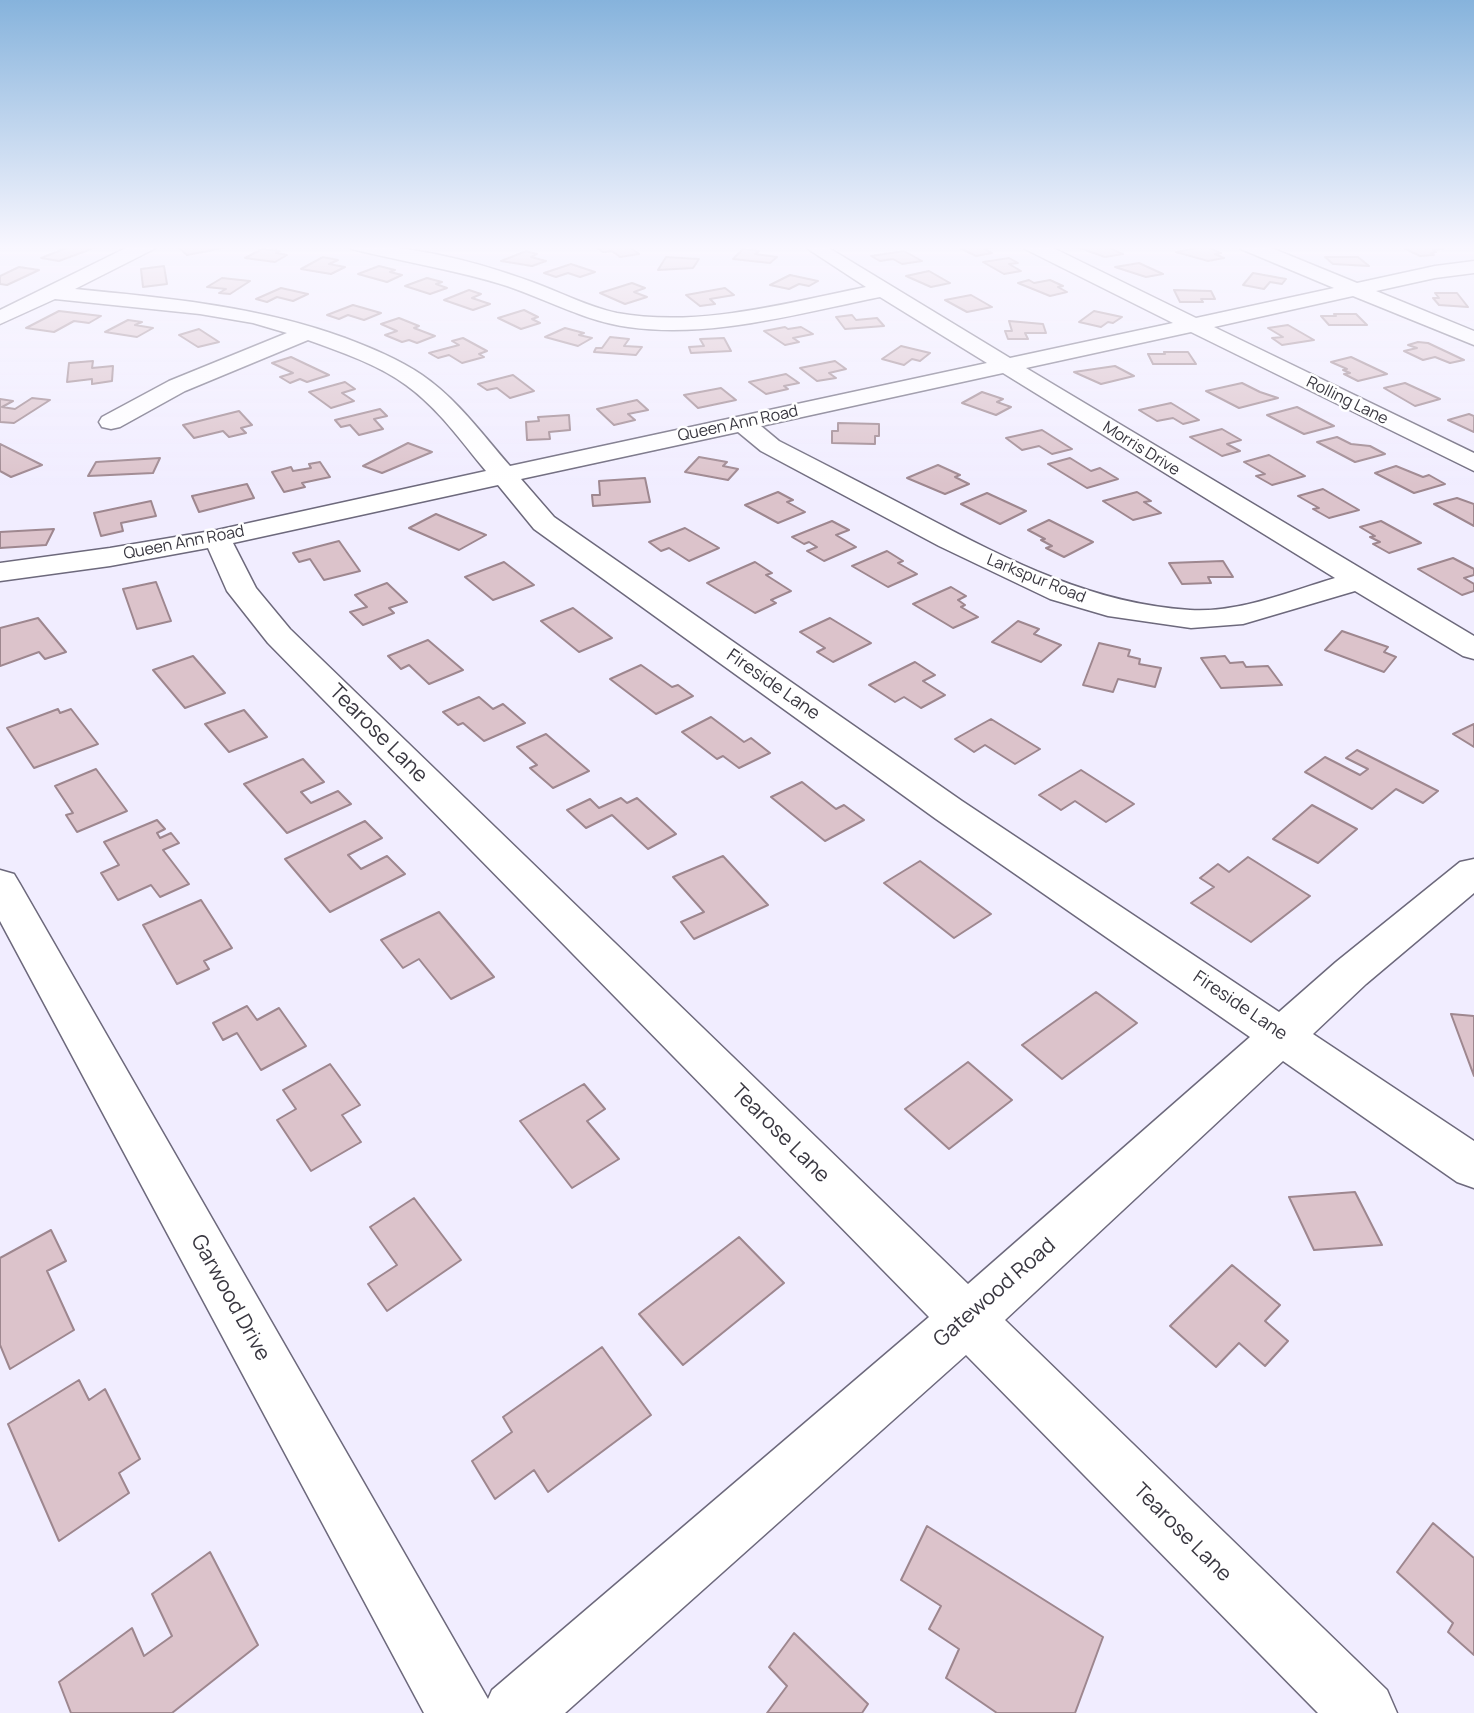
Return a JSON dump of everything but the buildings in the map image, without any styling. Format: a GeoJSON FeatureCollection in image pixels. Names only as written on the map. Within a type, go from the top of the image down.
{"type":"FeatureCollection","features":[{"type":"Feature","properties":{"kind":"street","name":"Fireside Lane"},"geometry":{"type":"LineString","coordinates":[[283,325],[369,355],[413,379],[445,406],[544,523],[950,810],[1474,1167]]}},
{"type":"Feature","properties":{"kind":"street","name":"Morris Drive"},"geometry":{"type":"LineString","coordinates":[[940,325],[1474,649]]}},
{"type":"Feature","properties":{"kind":"street","name":"Queen Ann Road"},"geometry":{"type":"LineString","coordinates":[[0,572],[110,557],[217,538],[1199,325]]}},
{"type":"Feature","properties":{"kind":"street"},"geometry":{"type":"LineString","coordinates":[[1442,325],[1474,338]]}},
{"type":"Feature","properties":{"kind":"street","name":"Rolling Lane"},"geometry":{"type":"LineString","coordinates":[[1194,326],[1474,463]]}},
{"type":"Feature","properties":{"kind":"street"},"geometry":{"type":"LineString","coordinates":[[111,422],[177,386],[308,332]]}},
{"type":"Feature","properties":{"kind":"street","name":"Larkspur Road"},"geometry":{"type":"LineString","coordinates":[[742,423],[770,446],[949,540],[1061,593],[1108,607],[1191,620],[1243,615],[1359,580]]}},
{"type":"Feature","properties":{"kind":"street","name":"Tearose Lane"},"geometry":{"type":"LineString","coordinates":[[217,538],[242,591],[279,636],[1364,1713]]}},
{"type":"Feature","properties":{"kind":"street","name":"Gatewood Road"},"geometry":{"type":"LineString","coordinates":[[516,1713],[966,1320],[1351,973],[1474,872]]}},
{"type":"Feature","properties":{"kind":"street","name":"Garwood Drive"},"geometry":{"type":"LineString","coordinates":[[0,884],[460,1713]]}}]}
